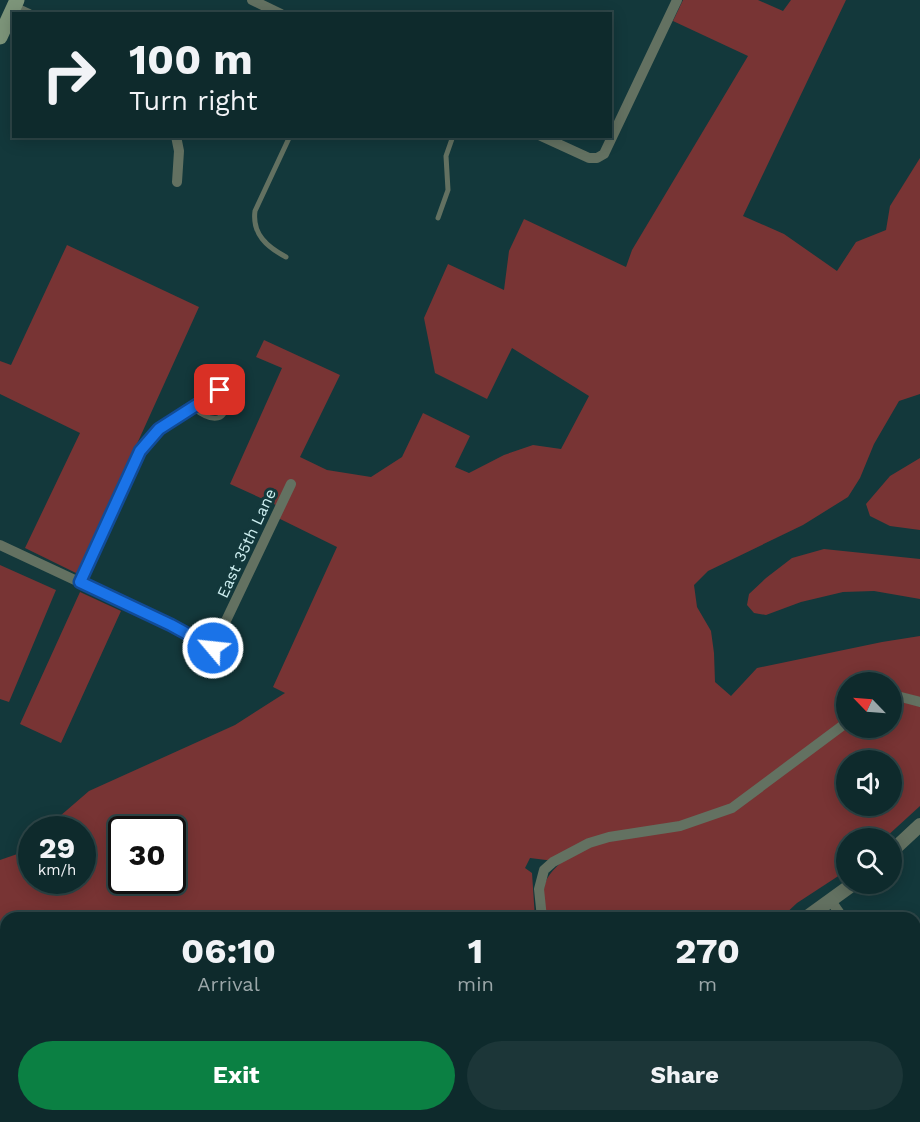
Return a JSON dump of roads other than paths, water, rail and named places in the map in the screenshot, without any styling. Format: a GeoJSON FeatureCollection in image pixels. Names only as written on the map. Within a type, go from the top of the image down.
{"type":"FeatureCollection","features":[{"type":"Feature","properties":{"kind":"main road"},"geometry":{"type":"LineString","coordinates":[[0,37],[16,3]]}},
{"type":"Feature","properties":{"kind":"street"},"geometry":{"type":"LineString","coordinates":[[252,0],[277,12]]}},
{"type":"Feature","properties":{"kind":"street"},"geometry":{"type":"LineString","coordinates":[[545,138],[580,155],[597,158],[604,154],[677,0]]}},
{"type":"Feature","properties":{"kind":"street"},"geometry":{"type":"LineString","coordinates":[[176,138],[179,151],[177,182]]}},
{"type":"Feature","properties":{"kind":"street","name":"East 35th Lane"},"geometry":{"type":"LineString","coordinates":[[80,582],[171,625],[213,648],[291,484]]}},
{"type":"Feature","properties":{"kind":"street"},"geometry":{"type":"LineString","coordinates":[[0,545],[80,582]]}},
{"type":"Feature","properties":{"kind":"street"},"geometry":{"type":"LineString","coordinates":[[902,699],[920,702]]}},
{"type":"Feature","properties":{"kind":"street"},"geometry":{"type":"LineString","coordinates":[[541,912],[539,889],[544,870],[553,862],[589,843],[609,837],[680,826],[732,808],[836,730]]}},
{"type":"Feature","properties":{"kind":"street"},"geometry":{"type":"LineString","coordinates":[[902,842],[920,825]]}},
{"type":"Feature","properties":{"kind":"street"},"geometry":{"type":"LineString","coordinates":[[815,912],[840,894]]}},
{"type":"Feature","properties":{"kind":"street"},"geometry":{"type":"LineString","coordinates":[[831,901],[839,912]]}},
{"type":"Feature","properties":{"kind":"lane"},"geometry":{"type":"LineString","coordinates":[[286,257],[273,250],[261,238],[254,218],[255,211],[289,138]]}},
{"type":"Feature","properties":{"kind":"lane"},"geometry":{"type":"LineString","coordinates":[[438,218],[448,190],[446,156],[452,138]]}},
{"type":"Feature","properties":{"kind":"lane"},"geometry":{"type":"LineString","coordinates":[[80,582],[140,451],[159,429],[220,390],[227,394],[226,411],[222,417],[216,419],[202,415],[193,408]]}}]}
